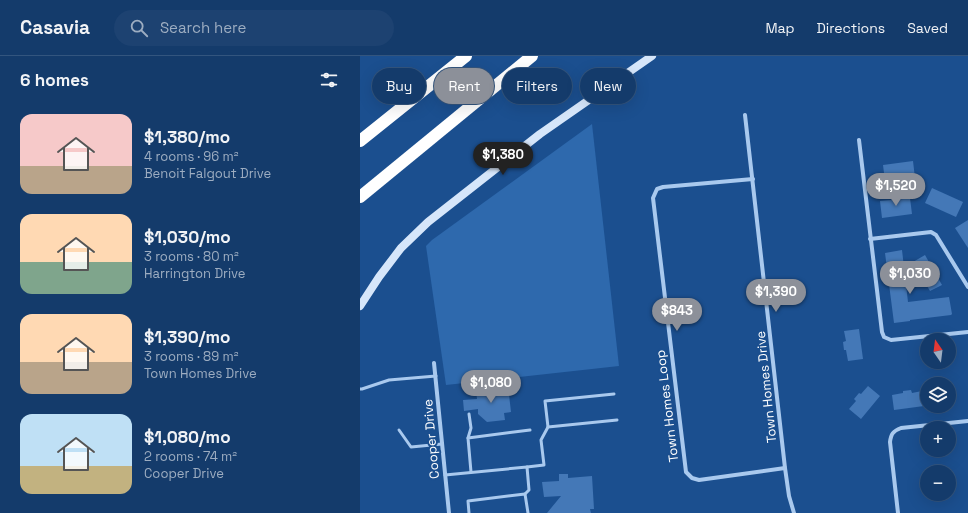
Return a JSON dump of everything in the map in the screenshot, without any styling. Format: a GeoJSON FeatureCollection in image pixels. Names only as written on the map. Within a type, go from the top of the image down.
{"type":"FeatureCollection","features":[{"type":"Feature","properties":{"kind":"highway"},"geometry":{"type":"LineString","coordinates":[[360,141],[466,56]]}},
{"type":"Feature","properties":{"kind":"highway"},"geometry":{"type":"LineString","coordinates":[[361,197],[532,56]]}},
{"type":"Feature","properties":{"kind":"street"},"geometry":{"type":"LineString","coordinates":[[360,306],[379,277],[401,248],[428,222],[540,134],[652,56]]}},
{"type":"Feature","properties":{"kind":"street","name":"Town Homes Drive"},"geometry":{"type":"LineString","coordinates":[[745,115],[784,468],[794,513]]}},
{"type":"Feature","properties":{"kind":"street"},"geometry":{"type":"LineString","coordinates":[[859,140],[870,239],[882,332],[884,337],[891,340],[968,332]]}},
{"type":"Feature","properties":{"kind":"street","name":"Town Homes Loop"},"geometry":{"type":"LineString","coordinates":[[753,179],[663,187],[657,189],[653,198],[686,472],[692,478],[699,480],[784,468]]}},
{"type":"Feature","properties":{"kind":"street"},"geometry":{"type":"LineString","coordinates":[[870,239],[932,232],[936,235],[968,288]]}},
{"type":"Feature","properties":{"kind":"street","name":"Cooper Drive"},"geometry":{"type":"LineString","coordinates":[[434,363],[448,513]]}},
{"type":"Feature","properties":{"kind":"street"},"geometry":{"type":"LineString","coordinates":[[898,513],[890,442],[892,434],[900,428],[968,421]]}},
{"type":"Feature","properties":{"kind":"lane"},"geometry":{"type":"LineString","coordinates":[[360,389],[389,380],[436,376]]}},
{"type":"Feature","properties":{"kind":"lane"},"geometry":{"type":"LineString","coordinates":[[445,475],[544,465],[541,440],[548,428],[544,401],[614,394]]}},
{"type":"Feature","properties":{"kind":"lane"},"geometry":{"type":"LineString","coordinates":[[469,414],[471,428],[468,438],[471,472]]}},
{"type":"Feature","properties":{"kind":"lane"},"geometry":{"type":"LineString","coordinates":[[548,428],[617,420]]}},
{"type":"Feature","properties":{"kind":"lane"},"geometry":{"type":"LineString","coordinates":[[399,430],[411,448],[442,444]]}},
{"type":"Feature","properties":{"kind":"lane"},"geometry":{"type":"LineString","coordinates":[[468,438],[530,430]]}},
{"type":"Feature","properties":{"kind":"lane"},"geometry":{"type":"LineString","coordinates":[[470,513],[468,501],[525,494],[529,490],[526,467]]}},
{"type":"Feature","properties":{"kind":"lane"},"geometry":{"type":"LineString","coordinates":[[525,494],[528,513]]}},
{"type":"Feature","properties":{"kind":"shaded area"},"geometry":{"type":"Polygon","coordinates":[[[592,124],[619,366],[446,385],[426,246],[432,240],[592,124]]]}},
{"type":"Feature","properties":{"kind":"building"},"geometry":{"type":"Polygon","coordinates":[[[913,161],[915,178],[903,179],[904,181],[896,182],[895,180],[885,181],[883,165],[913,161]]]}},
{"type":"Feature","properties":{"kind":"building"},"geometry":{"type":"Polygon","coordinates":[[[932,188],[963,202],[956,217],[925,203],[932,188]]]}},
{"type":"Feature","properties":{"kind":"building"},"geometry":{"type":"Polygon","coordinates":[[[899,196],[899,199],[910,198],[912,214],[882,218],[880,201],[891,200],[891,197],[899,196]]]}},
{"type":"Feature","properties":{"kind":"building"},"geometry":{"type":"Polygon","coordinates":[[[968,220],[968,248],[955,228],[968,220]]]}},
{"type":"Feature","properties":{"kind":"building"},"geometry":{"type":"Polygon","coordinates":[[[902,250],[908,302],[949,297],[951,315],[894,323],[885,253],[902,250]]]}},
{"type":"Feature","properties":{"kind":"building"},"geometry":{"type":"Polygon","coordinates":[[[925,255],[942,285],[930,291],[913,262],[925,255]]]}},
{"type":"Feature","properties":{"kind":"building"},"geometry":{"type":"Polygon","coordinates":[[[859,329],[863,359],[848,361],[846,350],[844,350],[843,342],[846,341],[844,331],[859,329]]]}},
{"type":"Feature","properties":{"kind":"building"},"geometry":{"type":"Polygon","coordinates":[[[508,386],[511,412],[504,413],[505,420],[487,422],[478,414],[478,409],[464,411],[463,400],[477,399],[476,390],[508,386]]]}},
{"type":"Feature","properties":{"kind":"building"},"geometry":{"type":"Polygon","coordinates":[[[868,386],[880,396],[861,419],[849,409],[856,401],[854,399],[868,386]]]}},
{"type":"Feature","properties":{"kind":"building"},"geometry":{"type":"Polygon","coordinates":[[[911,390],[912,393],[920,391],[920,407],[894,410],[892,395],[903,393],[903,391],[911,390]]]}},
{"type":"Feature","properties":{"kind":"building"},"geometry":{"type":"Polygon","coordinates":[[[559,474],[568,474],[568,478],[592,476],[594,509],[590,509],[591,513],[547,513],[561,496],[544,497],[542,482],[559,481],[559,474]]]}}]}
